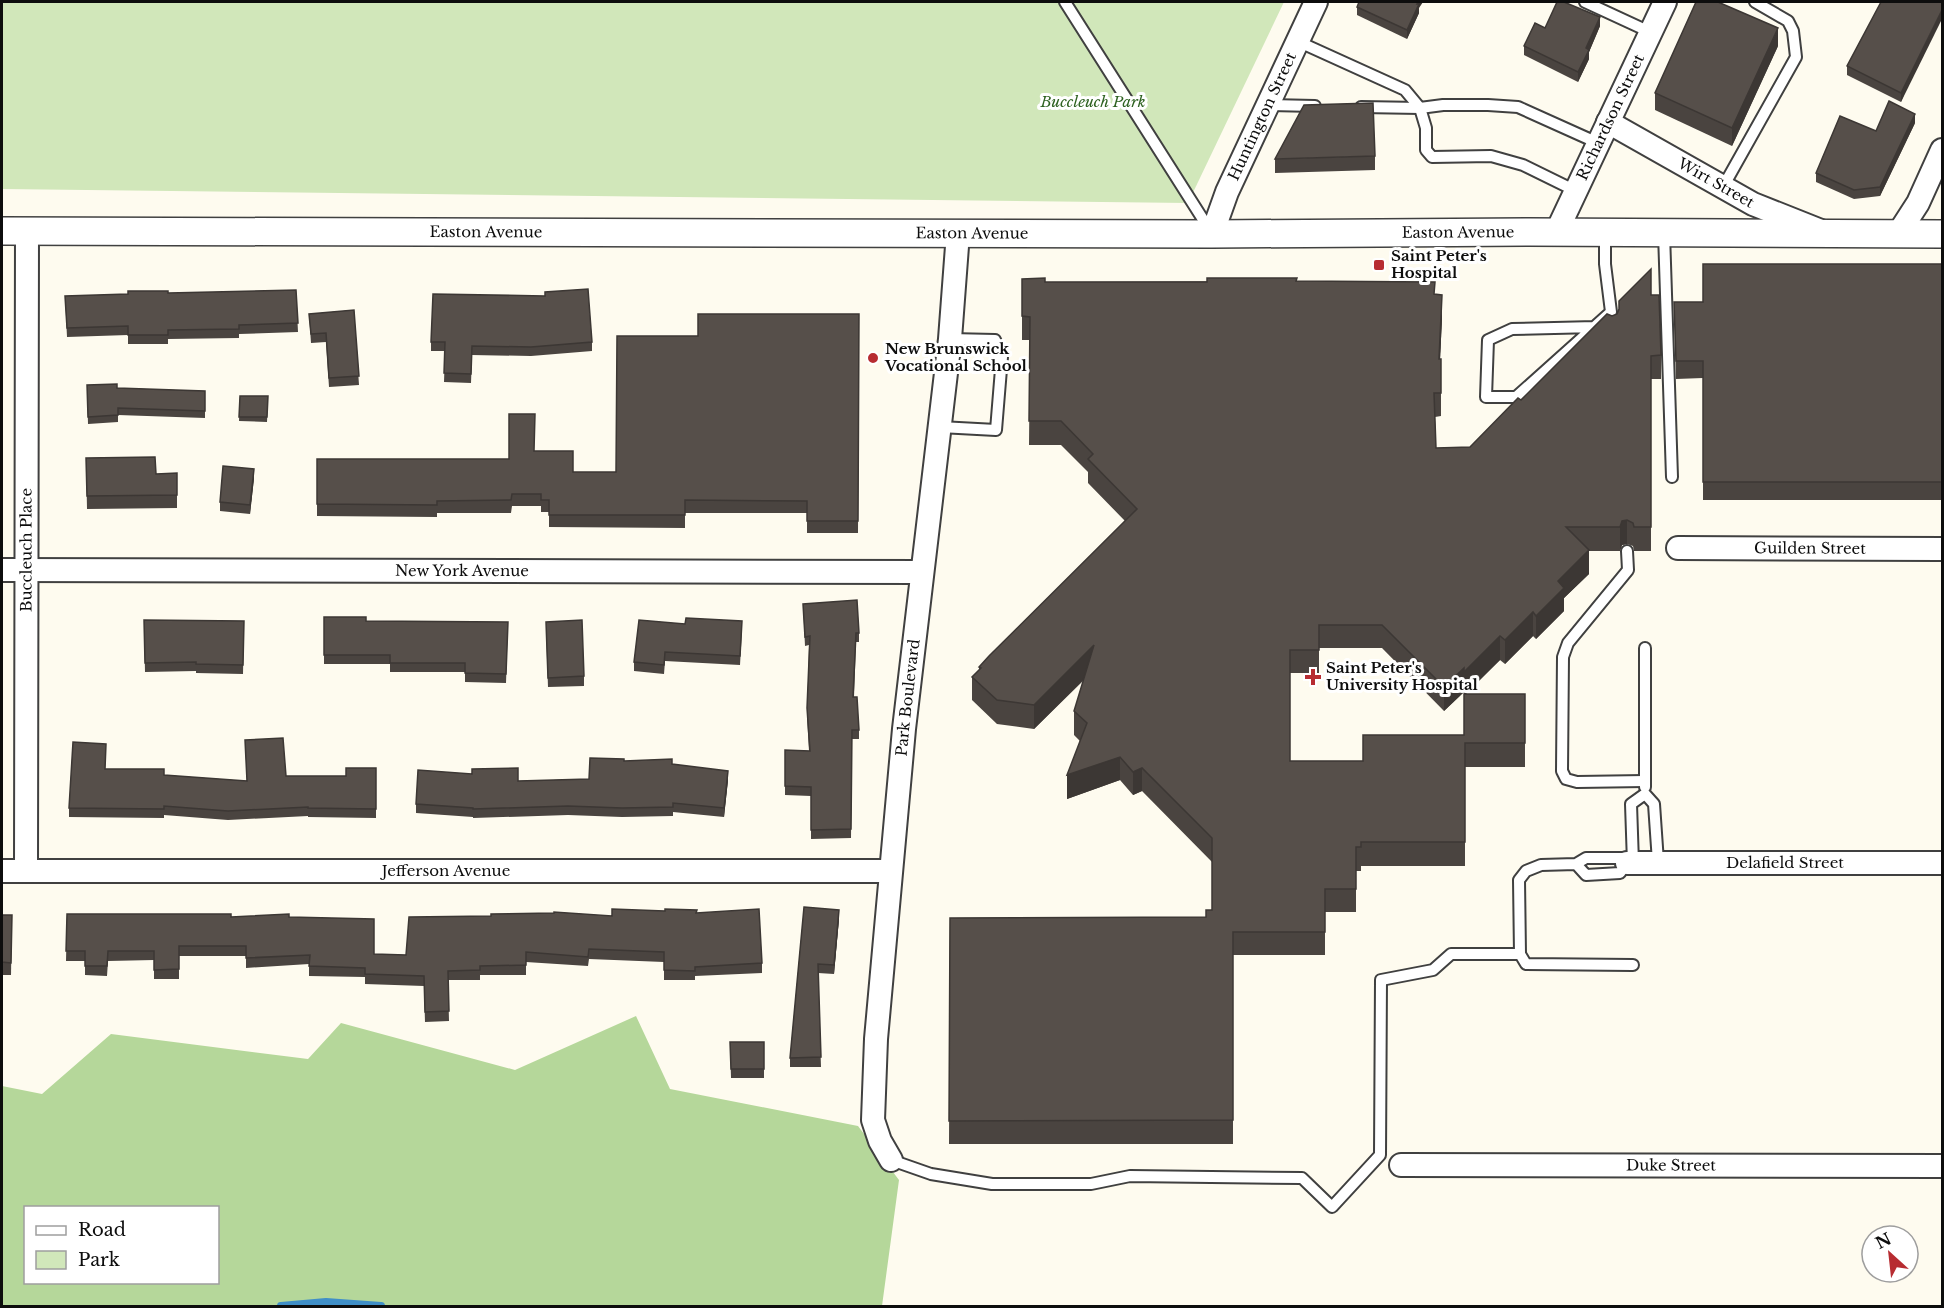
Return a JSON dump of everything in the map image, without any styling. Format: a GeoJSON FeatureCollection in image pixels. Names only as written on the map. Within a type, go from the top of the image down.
{"type":"FeatureCollection","features":[{"type":"Feature","properties":{"kind":"street","name":"Huntington Street"},"geometry":{"type":"LineString","coordinates":[[1212,234],[1227,192],[1316,2]]}},
{"type":"Feature","properties":{"kind":"street","name":"Richardson Street"},"geometry":{"type":"LineString","coordinates":[[1556,233],[1665,2]]}},
{"type":"Feature","properties":{"kind":"street","name":"Wirt Street"},"geometry":{"type":"LineString","coordinates":[[1608,122],[1754,204],[1828,234]]}},
{"type":"Feature","properties":{"kind":"street"},"geometry":{"type":"LineString","coordinates":[[1898,234],[1918,203],[1942,150]]}},
{"type":"Feature","properties":{"kind":"street","name":"Easton Avenue"},"geometry":{"type":"LineString","coordinates":[[14,231],[1942,234]]}},
{"type":"Feature","properties":{"kind":"street","name":"Buccleuch Place"},"geometry":{"type":"LineString","coordinates":[[14,231],[27,570],[26,871]]}},
{"type":"Feature","properties":{"kind":"street","name":"Park Boulevard"},"geometry":{"type":"LineString","coordinates":[[891,1160],[880,1141],[873,1120],[876,1039],[904,729],[950,339],[958,233]]}},
{"type":"Feature","properties":{"kind":"street","name":"Guilden Street"},"geometry":{"type":"LineString","coordinates":[[1678,548],[1942,549]]}},
{"type":"Feature","properties":{"kind":"street","name":"New York Avenue"},"geometry":{"type":"LineString","coordinates":[[2,570],[922,572]]}},
{"type":"Feature","properties":{"kind":"street","name":"Delafield Street"},"geometry":{"type":"LineString","coordinates":[[1630,863],[1942,863]]}},
{"type":"Feature","properties":{"kind":"street","name":"Jefferson Avenue"},"geometry":{"type":"LineString","coordinates":[[2,871],[890,871]]}},
{"type":"Feature","properties":{"kind":"street","name":"Duke Street"},"geometry":{"type":"LineString","coordinates":[[1401,1165],[1942,1166]]}},
{"type":"Feature","properties":{"kind":"lane"},"geometry":{"type":"LineString","coordinates":[[1065,2],[1212,234]]}},
{"type":"Feature","properties":{"kind":"lane"},"geometry":{"type":"LineString","coordinates":[[1585,2],[1650,32]]}},
{"type":"Feature","properties":{"kind":"lane"},"geometry":{"type":"LineString","coordinates":[[1723,188],[1796,57],[1793,30],[1788,21],[1755,2]]}},
{"type":"Feature","properties":{"kind":"lane"},"geometry":{"type":"LineString","coordinates":[[1297,41],[1406,90],[1420,108],[1426,128],[1426,150],[1432,157],[1491,156],[1523,165],[1576,191]]}},
{"type":"Feature","properties":{"kind":"lane"},"geometry":{"type":"LineString","coordinates":[[1267,105],[1331,107]]}},
{"type":"Feature","properties":{"kind":"lane"},"geometry":{"type":"LineString","coordinates":[[1354,107],[1420,108],[1443,105],[1518,107],[1598,143]]}},
{"type":"Feature","properties":{"kind":"lane"},"geometry":{"type":"LineString","coordinates":[[1595,327],[1512,329],[1488,340],[1486,397],[1516,397],[1595,327],[1611,317],[1605,264],[1605,233]]}},
{"type":"Feature","properties":{"kind":"lane"},"geometry":{"type":"LineString","coordinates":[[1664,233],[1672,477]]}},
{"type":"Feature","properties":{"kind":"lane"},"geometry":{"type":"LineString","coordinates":[[939,427],[996,430],[1002,357],[995,340],[950,339]]}},
{"type":"Feature","properties":{"kind":"lane"},"geometry":{"type":"LineString","coordinates":[[1627,551],[1628,570],[1568,643],[1563,657],[1562,771],[1566,779],[1577,782],[1645,781]]}},
{"type":"Feature","properties":{"kind":"lane"},"geometry":{"type":"LineString","coordinates":[[1645,648],[1645,794],[1654,804],[1658,862]]}},
{"type":"Feature","properties":{"kind":"lane"},"geometry":{"type":"LineString","coordinates":[[1576,864],[1586,875],[1620,873],[1630,863],[1631,804],[1645,794]]}},
{"type":"Feature","properties":{"kind":"lane"},"geometry":{"type":"LineString","coordinates":[[1630,863],[1622,858],[1586,858],[1576,864],[1541,865],[1526,871],[1519,880],[1520,954],[1526,964],[1633,965]]}},
{"type":"Feature","properties":{"kind":"lane"},"geometry":{"type":"LineString","coordinates":[[891,1160],[931,1174],[992,1184],[1091,1184],[1130,1176],[1302,1178],[1332,1206],[1380,1155],[1381,980],[1433,970],[1451,954],[1520,954]]}},
{"type":"Feature","properties":{"kind":"lane"},"geometry":{"type":"LineString","coordinates":[[1380,1155],[1401,1165]]}},
{"type":"Feature","properties":{"kind":"green space","name":"Buccleuch Park"},"geometry":{"type":"Polygon","coordinates":[[[2,2],[1284,2],[1188,203],[2,189],[2,2]]]}},
{"type":"Feature","properties":{"kind":"green space"},"geometry":{"type":"Polygon","coordinates":[[[636,1016],[670,1089],[858,1126],[899,1180],[882,1306],[2,1306],[2,1086],[42,1094],[111,1034],[308,1059],[341,1023],[515,1070],[636,1016]]]}},
{"type":"Feature","properties":{"kind":"building"},"geometry":{"type":"Polygon","coordinates":[[[1359,2],[1418,2],[1419,4],[1407,30],[1357,7],[1359,2]]]}},
{"type":"Feature","properties":{"kind":"building"},"geometry":{"type":"Polygon","coordinates":[[[1557,2],[1564,2],[1600,17],[1586,48],[1589,50],[1578,72],[1524,46],[1535,23],[1545,28],[1557,2]]]}},
{"type":"Feature","properties":{"kind":"building"},"geometry":{"type":"Polygon","coordinates":[[[1696,2],[1718,2],[1778,28],[1732,128],[1655,93],[1696,2]]]}},
{"type":"Feature","properties":{"kind":"building"},"geometry":{"type":"Polygon","coordinates":[[[1881,2],[1942,2],[1942,10],[1901,93],[1847,66],[1881,2]]]}},
{"type":"Feature","properties":{"kind":"building"},"geometry":{"type":"Polygon","coordinates":[[[1889,101],[1915,114],[1880,187],[1854,190],[1816,173],[1840,116],[1876,131],[1889,101]]]}},
{"type":"Feature","properties":{"kind":"building"},"geometry":{"type":"Polygon","coordinates":[[[1373,103],[1375,156],[1275,159],[1304,105],[1373,103]]]}},
{"type":"Feature","properties":{"kind":"building"},"geometry":{"type":"Polygon","coordinates":[[[1703,264],[1942,264],[1942,482],[1703,482],[1703,361],[1676,361],[1674,302],[1703,302],[1703,264]]]}},
{"type":"Feature","properties":{"kind":"building"},"geometry":{"type":"Polygon","coordinates":[[[1651,269],[1651,295],[1659,295],[1661,355],[1651,356],[1651,527],[1634,527],[1633,523],[1627,520],[1622,521],[1620,527],[1566,527],[1589,550],[1558,581],[1564,588],[1536,616],[1533,612],[1505,640],[1500,636],[1464,672],[1464,668],[1444,687],[1382,625],[1319,625],[1319,650],[1290,650],[1290,761],[1363,761],[1363,735],[1464,735],[1464,694],[1525,694],[1525,743],[1465,743],[1465,842],[1361,842],[1361,847],[1356,847],[1356,889],[1325,889],[1325,932],[1233,932],[1233,1120],[949,1121],[950,918],[1206,917],[1206,910],[1212,910],[1212,838],[1142,768],[1133,772],[1120,757],[1067,775],[1087,723],[1074,711],[1094,645],[1034,705],[997,700],[972,677],[989,656],[1137,509],[1088,459],[1093,454],[1061,421],[1029,421],[1030,317],[1022,316],[1022,279],[1045,278],[1045,282],[1207,282],[1207,278],[1297,278],[1296,281],[1435,282],[1434,294],[1442,295],[1439,359],[1441,359],[1441,393],[1434,393],[1436,448],[1470,447],[1518,398],[1521,400],[1607,314],[1612,316],[1617,314],[1619,301],[1651,269]]]}},
{"type":"Feature","properties":{"kind":"building"},"geometry":{"type":"Polygon","coordinates":[[[588,289],[592,342],[531,347],[472,346],[471,374],[444,373],[445,342],[431,342],[433,294],[545,296],[545,292],[588,289]]]}},
{"type":"Feature","properties":{"kind":"building"},"geometry":{"type":"Polygon","coordinates":[[[296,290],[298,323],[239,325],[239,329],[168,330],[168,335],[128,335],[128,326],[67,328],[65,296],[128,294],[128,291],[168,291],[168,293],[296,290]]]}},
{"type":"Feature","properties":{"kind":"building"},"geometry":{"type":"Polygon","coordinates":[[[354,310],[359,376],[329,378],[326,333],[311,334],[309,314],[354,310]]]}},
{"type":"Feature","properties":{"kind":"building"},"geometry":{"type":"Polygon","coordinates":[[[698,314],[859,314],[858,521],[807,521],[807,501],[685,500],[685,515],[549,515],[549,500],[541,500],[541,494],[512,494],[511,500],[437,501],[437,505],[317,504],[317,459],[509,459],[509,414],[535,414],[534,451],[573,451],[573,472],[616,472],[617,336],[698,336],[698,314]]]}},
{"type":"Feature","properties":{"kind":"building"},"geometry":{"type":"Polygon","coordinates":[[[117,384],[117,388],[205,391],[205,411],[118,408],[118,415],[88,417],[87,385],[117,384]]]}},
{"type":"Feature","properties":{"kind":"building"},"geometry":{"type":"Polygon","coordinates":[[[240,396],[268,396],[267,417],[239,417],[240,396]]]}},
{"type":"Feature","properties":{"kind":"building"},"geometry":{"type":"Polygon","coordinates":[[[155,457],[156,474],[177,473],[177,495],[87,496],[86,458],[155,457]]]}},
{"type":"Feature","properties":{"kind":"building"},"geometry":{"type":"Polygon","coordinates":[[[223,466],[254,469],[250,505],[220,502],[223,466]]]}},
{"type":"Feature","properties":{"kind":"building"},"geometry":{"type":"Polygon","coordinates":[[[857,600],[859,633],[856,633],[853,697],[857,697],[859,730],[852,730],[851,829],[811,830],[811,787],[785,786],[785,750],[810,751],[807,708],[810,636],[805,637],[803,604],[857,600]]]}},
{"type":"Feature","properties":{"kind":"building"},"geometry":{"type":"Polygon","coordinates":[[[324,617],[366,617],[366,621],[508,622],[506,674],[465,673],[465,663],[390,663],[390,655],[324,655],[324,617]]]}},
{"type":"Feature","properties":{"kind":"building"},"geometry":{"type":"Polygon","coordinates":[[[686,618],[742,621],[740,656],[665,652],[664,665],[634,662],[639,620],[685,624],[686,618]]]}},
{"type":"Feature","properties":{"kind":"building"},"geometry":{"type":"Polygon","coordinates":[[[144,620],[244,621],[243,665],[196,664],[196,662],[145,663],[144,620]]]}},
{"type":"Feature","properties":{"kind":"building"},"geometry":{"type":"Polygon","coordinates":[[[582,620],[584,676],[548,678],[546,622],[582,620]]]}},
{"type":"Feature","properties":{"kind":"building"},"geometry":{"type":"Polygon","coordinates":[[[283,738],[286,776],[346,776],[346,768],[376,768],[376,809],[308,807],[228,811],[164,806],[164,809],[69,808],[73,742],[106,744],[105,769],[164,769],[164,775],[247,781],[245,740],[283,738]]]}},
{"type":"Feature","properties":{"kind":"building"},"geometry":{"type":"Polygon","coordinates":[[[590,758],[624,759],[624,761],[672,759],[672,764],[728,771],[724,808],[673,803],[673,807],[568,806],[473,809],[416,804],[418,770],[472,774],[472,769],[518,768],[518,781],[589,779],[590,758]]]}},
{"type":"Feature","properties":{"kind":"building"},"geometry":{"type":"Polygon","coordinates":[[[804,907],[839,910],[834,965],[818,964],[821,1057],[790,1058],[804,907]]]}},
{"type":"Feature","properties":{"kind":"building"},"geometry":{"type":"Polygon","coordinates":[[[612,909],[697,910],[696,913],[759,909],[762,963],[695,967],[695,971],[664,970],[664,952],[589,949],[588,957],[526,952],[526,965],[480,966],[480,970],[448,971],[449,1011],[425,1012],[424,976],[365,974],[365,968],[309,966],[310,955],[246,958],[246,946],[179,946],[179,969],[154,970],[154,951],[108,951],[107,966],[85,966],[85,951],[66,951],[67,914],[231,914],[231,917],[289,914],[289,917],[374,919],[374,954],[406,955],[409,917],[491,916],[491,914],[554,912],[612,916],[612,909]]]}},
{"type":"Feature","properties":{"kind":"building"},"geometry":{"type":"Polygon","coordinates":[[[2,915],[12,915],[11,963],[2,962],[2,915]]]}},
{"type":"Feature","properties":{"kind":"building"},"geometry":{"type":"Polygon","coordinates":[[[730,1042],[764,1042],[764,1069],[731,1069],[730,1042]]]}},
{"type":"Feature","properties":{"kind":"waterway"},"geometry":{"type":"LineString","coordinates":[[281,1306],[326,1302],[381,1306]]}},
{"type":"Feature","properties":{"kind":"place","name":"Saint Peter's Hospital"},"geometry":{"type":"Point","coordinates":[1379,265]}},
{"type":"Feature","properties":{"kind":"place","name":"New Brunswick Vocational School"},"geometry":{"type":"Point","coordinates":[873,358]}},
{"type":"Feature","properties":{"kind":"place","name":"Saint Peter's University Hospital"},"geometry":{"type":"Point","coordinates":[1313,677]}}]}
